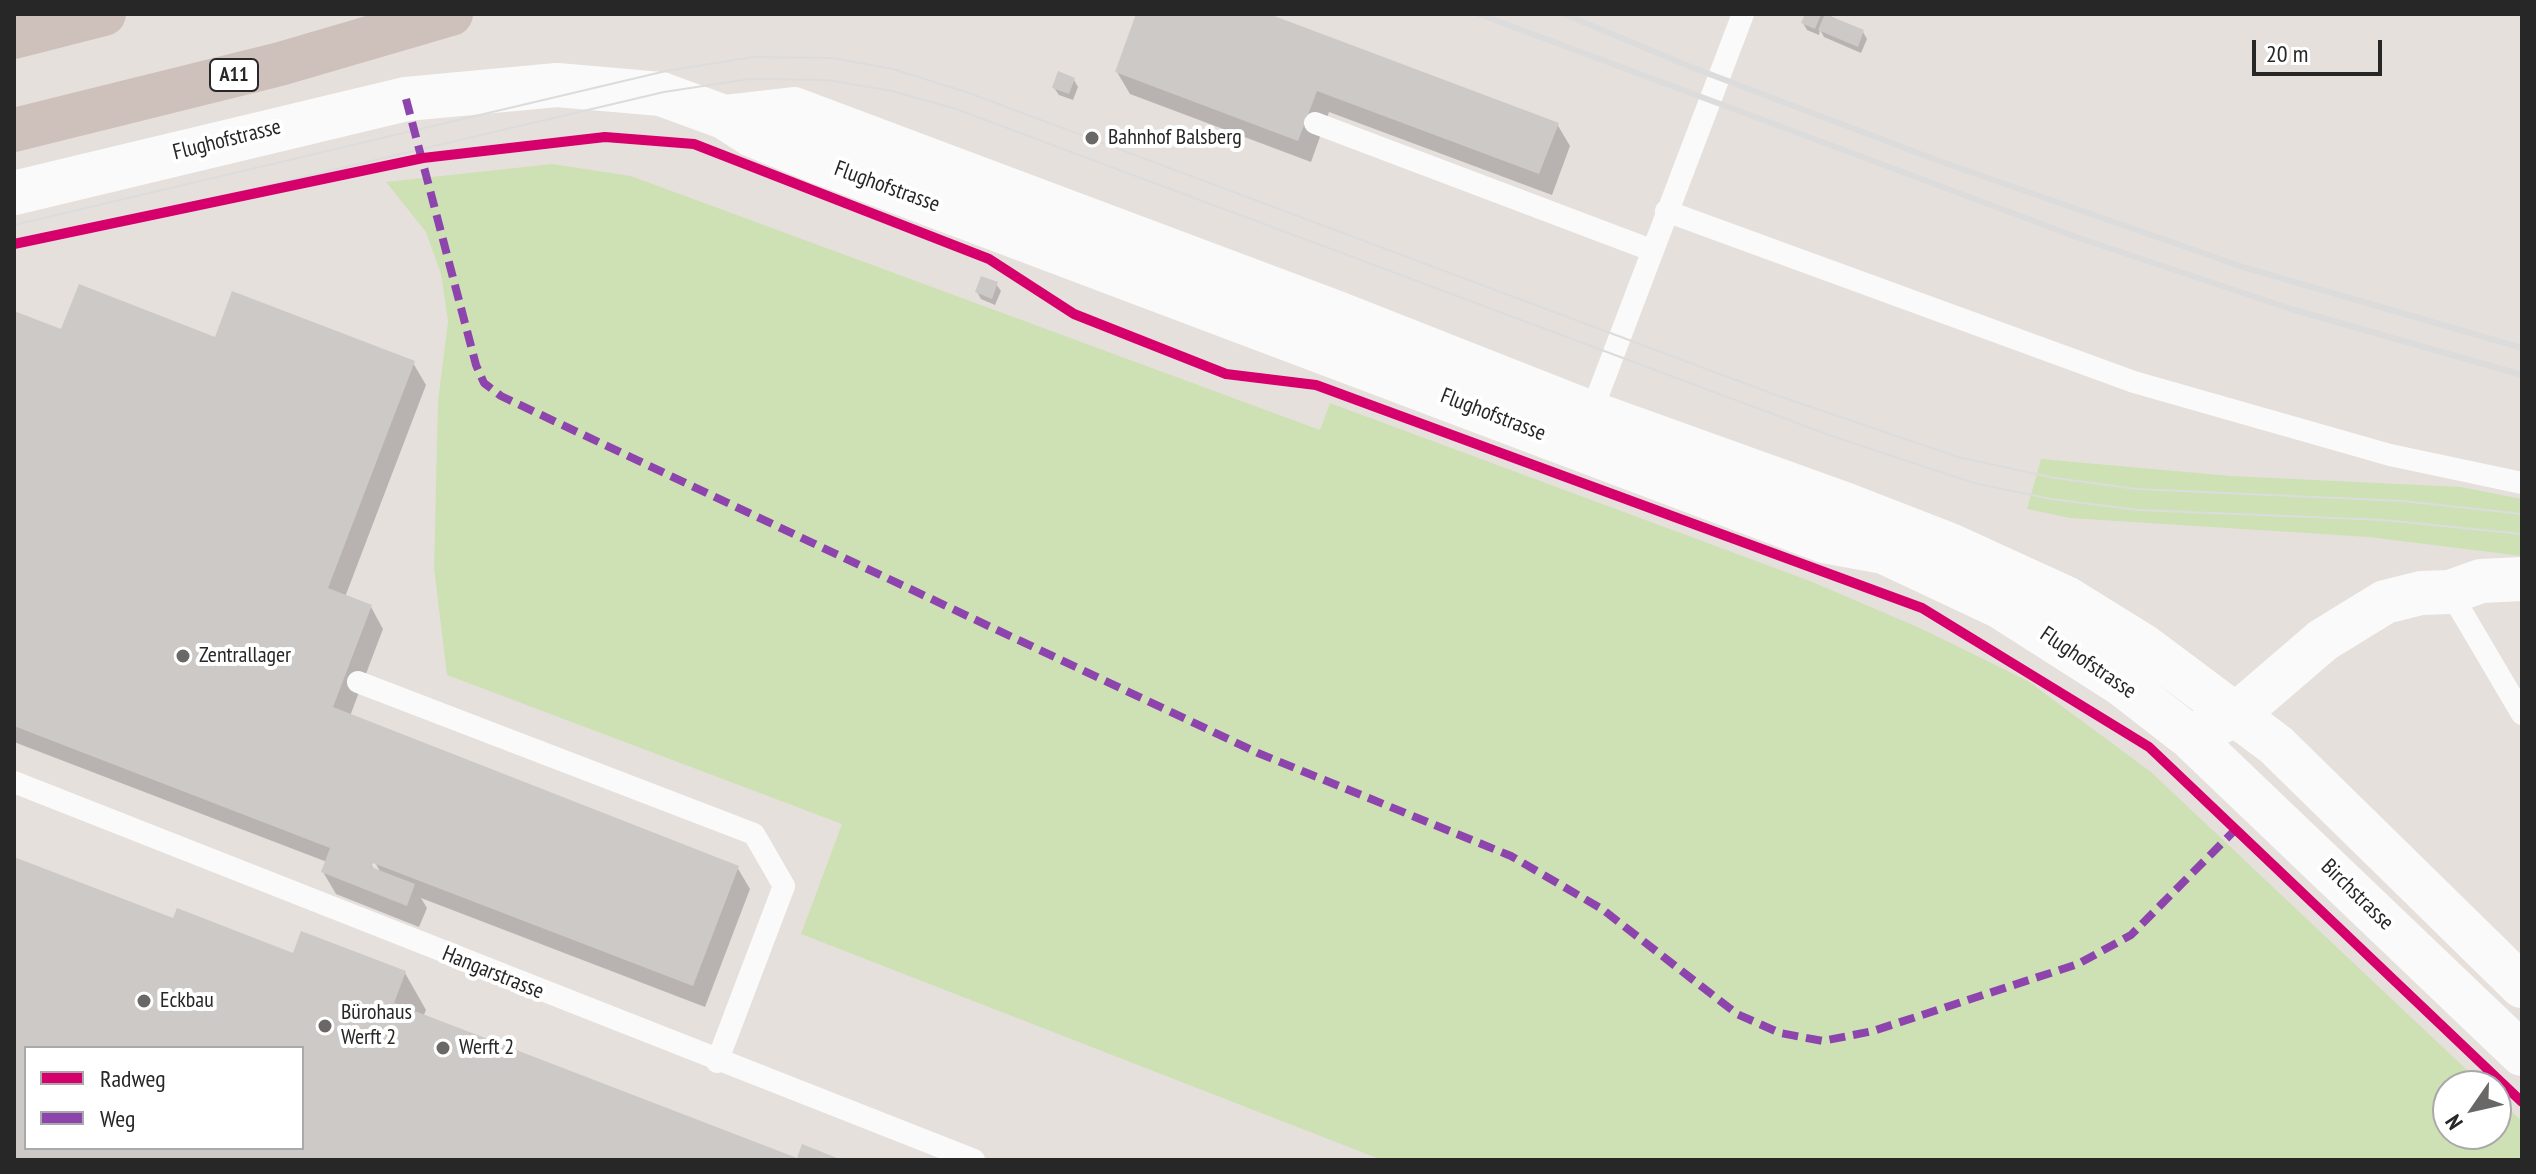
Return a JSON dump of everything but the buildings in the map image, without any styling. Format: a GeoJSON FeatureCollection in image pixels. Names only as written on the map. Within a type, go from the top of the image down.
{"type":"FeatureCollection","features":[{"type":"Feature","properties":{"kind":"highway"},"geometry":{"type":"LineString","coordinates":[[14,37],[104,14]]}},
{"type":"Feature","properties":{"kind":"highway","name":"A11"},"geometry":{"type":"LineString","coordinates":[[14,130],[280,64],[451,14]]}},
{"type":"Feature","properties":{"kind":"main road","name":"Flughofstrasse"},"geometry":{"type":"LineString","coordinates":[[14,193],[406,99],[557,85],[661,94],[724,117],[752,135],[818,162],[1810,535],[1884,552],[1999,606],[2051,637],[2190,737]]}},
{"type":"Feature","properties":{"kind":"main road","name":"Flughofstrasse"},"geometry":{"type":"LineString","coordinates":[[724,117],[794,109],[1335,312],[1591,413],[1847,505],[2066,598],[2132,639],[2237,714]]}},
{"type":"Feature","properties":{"kind":"main road"},"geometry":{"type":"LineString","coordinates":[[2190,737],[2237,714],[2323,640],[2385,602],[2421,593],[2450,592],[2481,581],[2522,579]]}},
{"type":"Feature","properties":{"kind":"main road"},"geometry":{"type":"LineString","coordinates":[[2237,714],[2298,765],[2522,986]]}},
{"type":"Feature","properties":{"kind":"main road","name":"Birchstrasse"},"geometry":{"type":"LineString","coordinates":[[2190,737],[2522,1054]]}},
{"type":"Feature","properties":{"kind":"lane"},"geometry":{"type":"LineString","coordinates":[[1591,413],[1743,14]]}},
{"type":"Feature","properties":{"kind":"lane"},"geometry":{"type":"LineString","coordinates":[[1315,123],[1651,250]]}},
{"type":"Feature","properties":{"kind":"lane"},"geometry":{"type":"LineString","coordinates":[[1666,211],[2134,382],[2390,455],[2522,483]]}},
{"type":"Feature","properties":{"kind":"lane"},"geometry":{"type":"LineString","coordinates":[[2450,592],[2522,714]]}},
{"type":"Feature","properties":{"kind":"lane"},"geometry":{"type":"LineString","coordinates":[[358,682],[754,834],[784,886],[717,1062]]}},
{"type":"Feature","properties":{"kind":"lane","name":"Hangarstrasse"},"geometry":{"type":"LineString","coordinates":[[14,782],[717,1062],[974,1160]]}},
{"type":"Feature","properties":{"kind":"green space"},"geometry":{"type":"Polygon","coordinates":[[[552,164],[631,176],[1320,430],[1330,403],[1810,581],[1922,629],[2028,681],[2151,772],[2467,1070],[2432,1070],[2432,1150],[2512,1150],[2512,1112],[2522,1121],[2522,1160],[1382,1160],[801,934],[842,824],[447,675],[434,568],[438,401],[448,321],[441,274],[426,232],[386,182],[552,164]]]}},
{"type":"Feature","properties":{"kind":"green space"},"geometry":{"type":"Polygon","coordinates":[[[2041,459],[2231,476],[2461,487],[2522,499],[2522,556],[2368,537],[2070,518],[2027,509],[2041,459]]]}},
{"type":"Feature","properties":{"kind":"tram line"},"geometry":{"type":"LineString","coordinates":[[14,225],[666,71],[754,57],[832,58],[893,69],[969,93],[1776,395],[1958,457],[2055,478],[2137,489],[2403,501],[2522,514]]}},
{"type":"Feature","properties":{"kind":"tram line"},"geometry":{"type":"LineString","coordinates":[[14,245],[664,92],[749,79],[827,80],[892,91],[956,109],[1832,436],[1974,483],[2051,499],[2138,510],[2384,520],[2522,534]]}},
{"type":"Feature","properties":{"kind":"railway"},"geometry":{"type":"LineString","coordinates":[[1479,14],[2082,239],[2291,309],[2522,375]]}},
{"type":"Feature","properties":{"kind":"railway"},"geometry":{"type":"LineString","coordinates":[[1564,14],[1691,67],[1939,161],[2243,267],[2522,348]]}},
{"type":"Feature","properties":{"kind":"marked path"},"geometry":{"type":"LineString","coordinates":[[406,99],[476,365],[484,383],[501,396],[1258,753],[1511,856],[1602,909],[1737,1014],[1780,1033],[1823,1041],[1873,1031],[2078,964],[2131,935],[2236,829]]}},
{"type":"Feature","properties":{"kind":"cycle path"},"geometry":{"type":"LineString","coordinates":[[14,244],[423,158],[605,137],[694,144],[989,259],[1074,314],[1226,374],[1316,385],[1922,608],[2149,747],[2522,1102]]}},
{"type":"Feature","properties":{"kind":"place","name":"Bahnhof Balsberg"},"geometry":{"type":"Point","coordinates":[1092,138]}},
{"type":"Feature","properties":{"kind":"place","name":"Zentrallager"},"geometry":{"type":"Point","coordinates":[183,656]}},
{"type":"Feature","properties":{"kind":"place","name":"Eckbau"},"geometry":{"type":"Point","coordinates":[144,1001]}},
{"type":"Feature","properties":{"kind":"place","name":"Bürohaus Werft 2"},"geometry":{"type":"Point","coordinates":[325,1026]}},
{"type":"Feature","properties":{"kind":"place","name":"Werft 2"},"geometry":{"type":"Point","coordinates":[443,1048]}}]}
